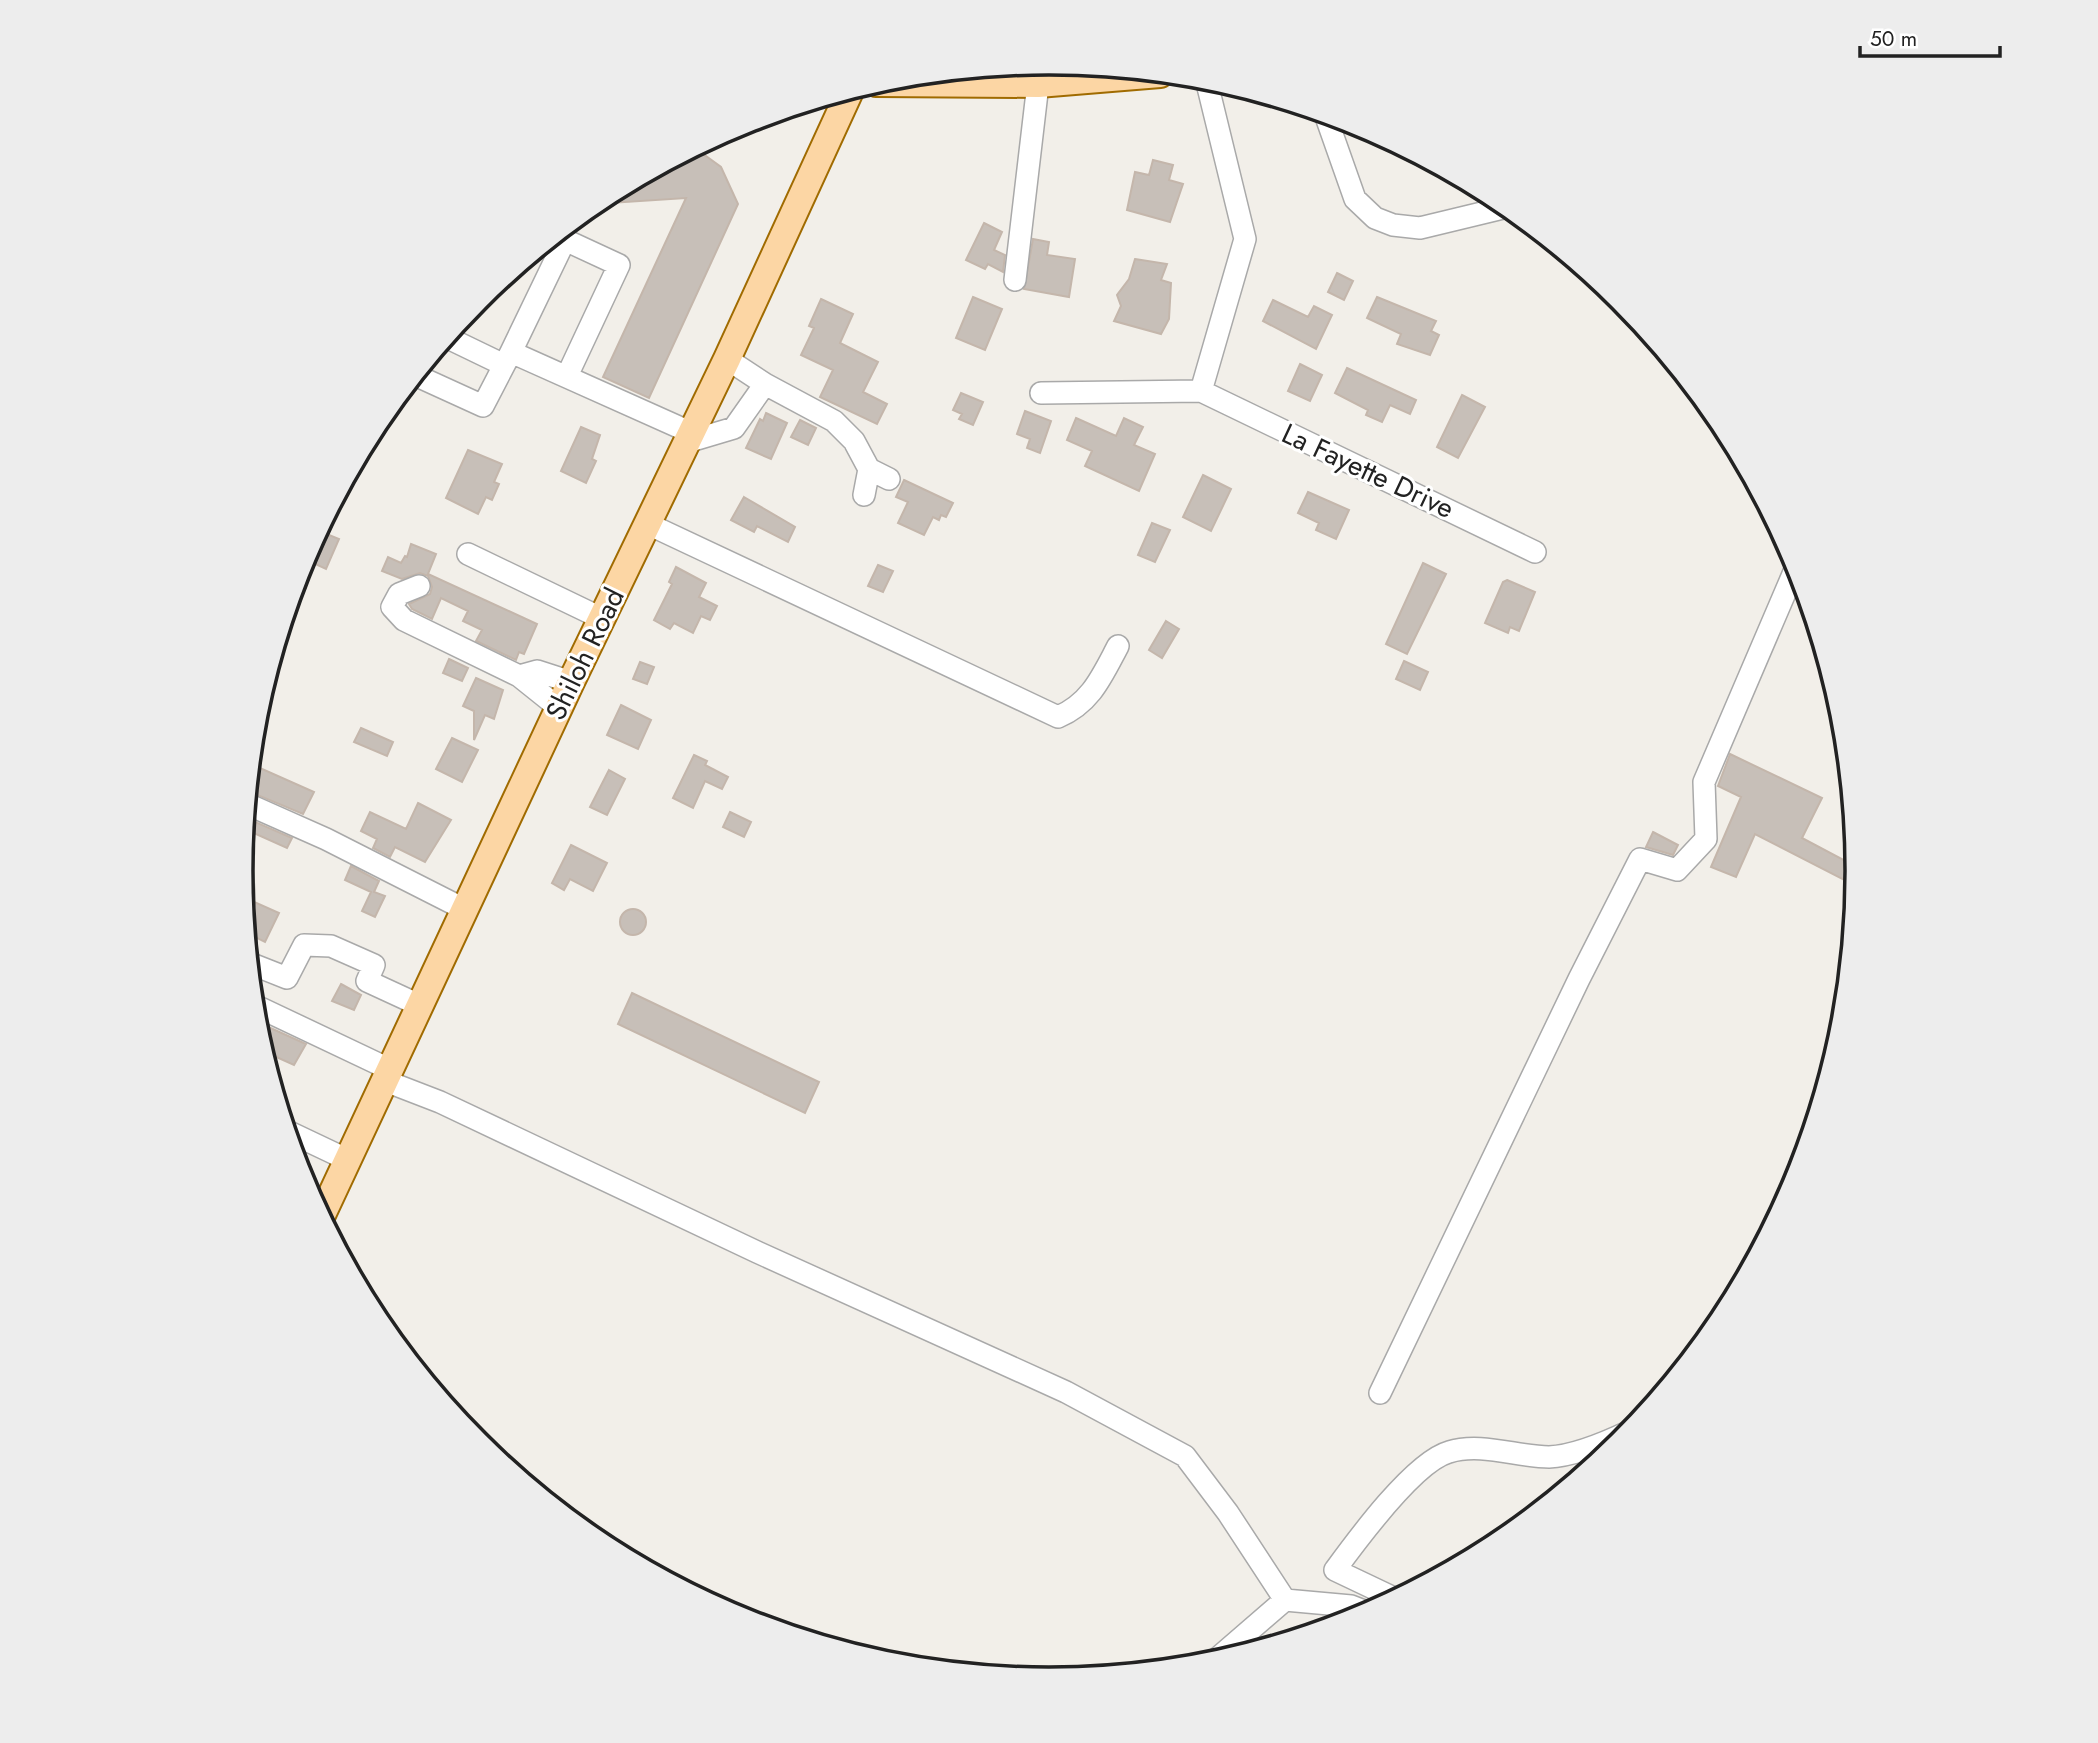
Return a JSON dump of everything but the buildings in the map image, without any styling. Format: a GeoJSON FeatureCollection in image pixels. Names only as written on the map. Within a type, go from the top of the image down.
{"type":"FeatureCollection","features":[{"type":"Feature","properties":{"kind":"main road"},"geometry":{"type":"LineString","coordinates":[[937,83],[1038,84],[1111,78]]}},
{"type":"Feature","properties":{"kind":"main road","name":"Shiloh Road"},"geometry":{"type":"LineString","coordinates":[[326,1205],[571,682],[690,438],[845,102]]}},
{"type":"Feature","properties":{"kind":"street"},"geometry":{"type":"LineString","coordinates":[[1015,280],[1038,84]]}},
{"type":"Feature","properties":{"kind":"street"},"geometry":{"type":"LineString","coordinates":[[1201,391],[1245,239],[1209,92]]}},
{"type":"Feature","properties":{"kind":"street"},"geometry":{"type":"LineString","coordinates":[[1330,127],[1355,199],[1375,218],[1393,225],[1420,228],[1493,210]]}},
{"type":"Feature","properties":{"kind":"street"},"geometry":{"type":"LineString","coordinates":[[424,379],[484,406],[565,240],[619,265],[567,376]]}},
{"type":"Feature","properties":{"kind":"street"},"geometry":{"type":"LineString","coordinates":[[455,340],[567,376],[690,438],[734,428],[765,384]]}},
{"type":"Feature","properties":{"kind":"street"},"geometry":{"type":"LineString","coordinates":[[727,359],[765,384],[834,421],[854,441],[869,469],[889,479]]}},
{"type":"Feature","properties":{"kind":"street","name":"La Fayette Drive"},"geometry":{"type":"LineString","coordinates":[[1041,393],[1201,391],[1535,552]]}},
{"type":"Feature","properties":{"kind":"street"},"geometry":{"type":"LineString","coordinates":[[864,495],[869,469]]}},
{"type":"Feature","properties":{"kind":"street"},"geometry":{"type":"LineString","coordinates":[[648,524],[1058,717],[1076,709],[1094,691],[1118,646]]}},
{"type":"Feature","properties":{"kind":"street"},"geometry":{"type":"LineString","coordinates":[[468,554],[603,619]]}},
{"type":"Feature","properties":{"kind":"street"},"geometry":{"type":"LineString","coordinates":[[1380,1393],[1579,979],[1640,859],[1677,870],[1706,839],[1704,782],[1790,581]]}},
{"type":"Feature","properties":{"kind":"street"},"geometry":{"type":"LineString","coordinates":[[419,586],[399,594],[392,607],[404,620],[519,676],[559,708]]}},
{"type":"Feature","properties":{"kind":"street"},"geometry":{"type":"LineString","coordinates":[[519,676],[537,671],[571,682]]}},
{"type":"Feature","properties":{"kind":"street"},"geometry":{"type":"LineString","coordinates":[[255,808],[326,839],[464,909]]}},
{"type":"Feature","properties":{"kind":"street"},"geometry":{"type":"LineString","coordinates":[[259,966],[287,978],[304,946],[331,946],[374,965],[367,981],[419,1005]]}},
{"type":"Feature","properties":{"kind":"street"},"geometry":{"type":"LineString","coordinates":[[266,1011],[440,1102],[757,1252],[1066,1392],[1185,1456],[1228,1513],[1285,1600]]}},
{"type":"Feature","properties":{"kind":"street"},"geometry":{"type":"LineString","coordinates":[[298,1136],[346,1158]]}},
{"type":"Feature","properties":{"kind":"street"},"geometry":{"type":"LineString","coordinates":[[1384,1594],[1335,1570],[1374,1517],[1427,1466],[1448,1452],[1506,1449],[1550,1457],[1603,1443]]}},
{"type":"Feature","properties":{"kind":"street"},"geometry":{"type":"LineString","coordinates":[[1232,1646],[1285,1600],[1354,1607]]}}]}
